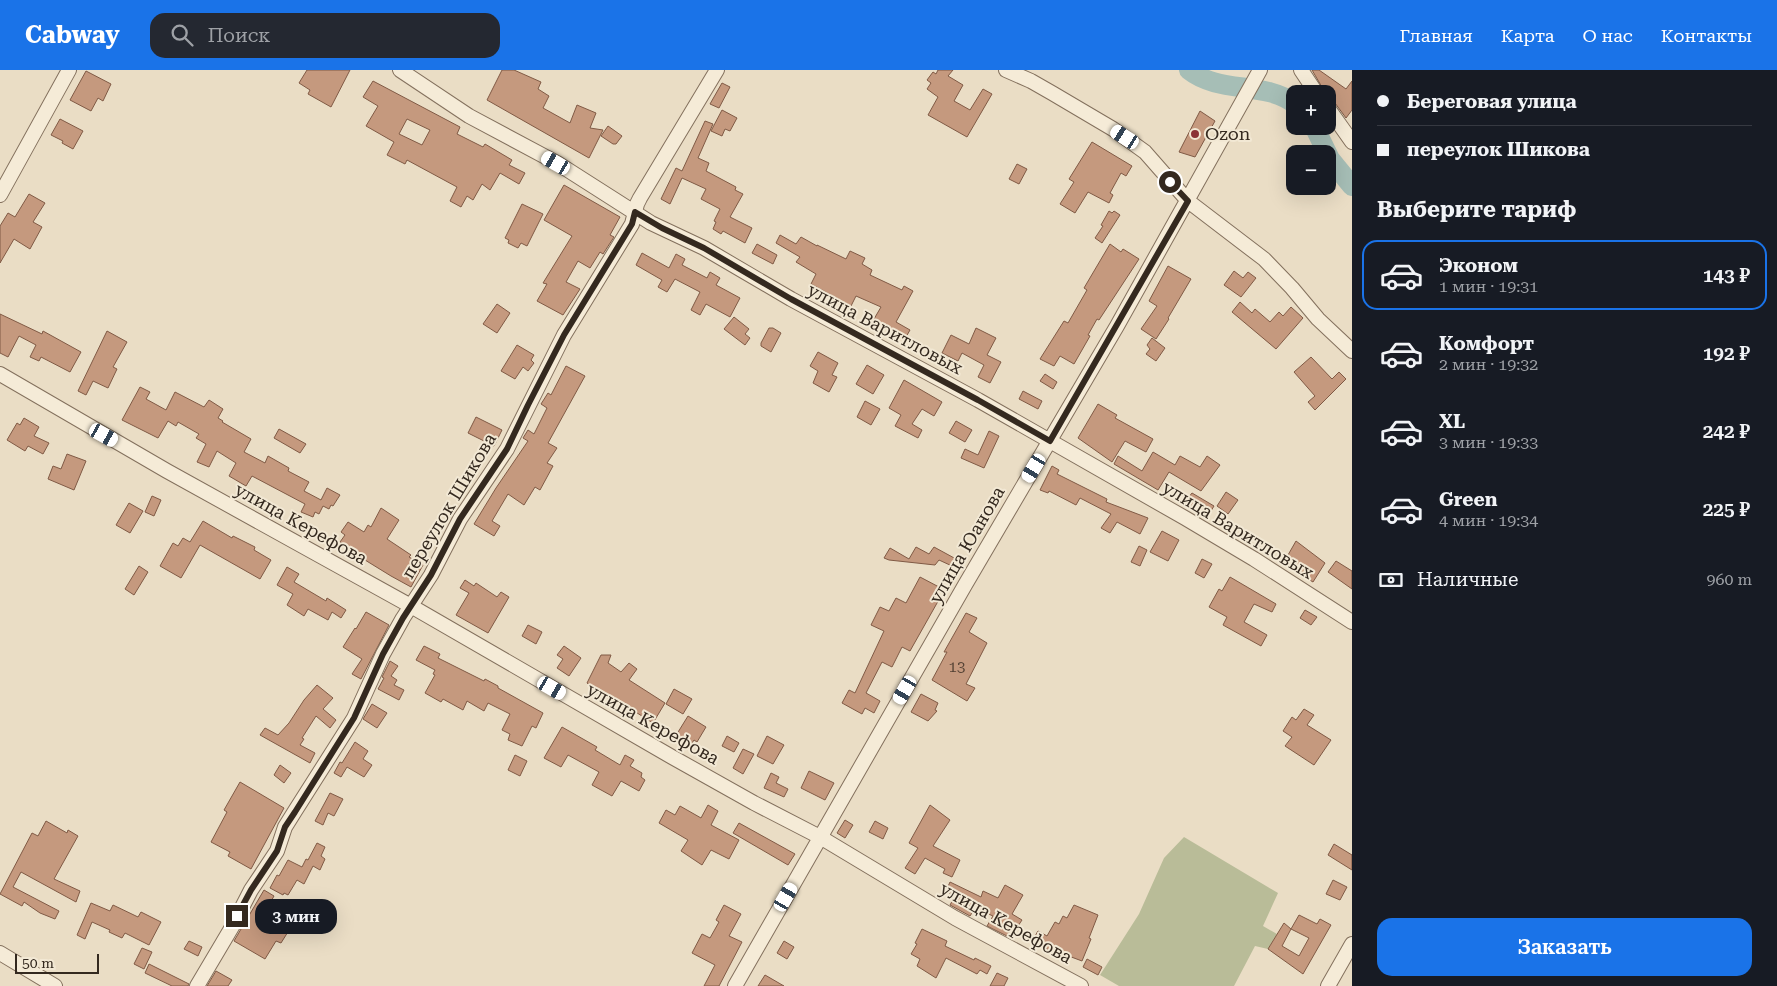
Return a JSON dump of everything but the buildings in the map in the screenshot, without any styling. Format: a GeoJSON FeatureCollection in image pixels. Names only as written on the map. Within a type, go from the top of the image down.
{"type":"FeatureCollection","features":[{"type":"Feature","properties":{"kind":"street"},"geometry":{"type":"LineString","coordinates":[[0,195],[69,70]]}},
{"type":"Feature","properties":{"kind":"street","name":"улица Варитловых"},"geometry":{"type":"LineString","coordinates":[[400,70],[469,116],[556,163],[662,228],[704,248],[791,299],[978,400],[1254,559],[1352,622]]}},
{"type":"Feature","properties":{"kind":"street","name":"переулок Шикова"},"geometry":{"type":"LineString","coordinates":[[196,986],[232,927],[251,890],[277,851],[285,827],[354,718],[383,654],[431,575],[460,519],[507,449],[564,335],[632,224],[640,198],[717,70]]}},
{"type":"Feature","properties":{"kind":"street"},"geometry":{"type":"LineString","coordinates":[[1006,70],[1038,85],[1125,137],[1152,159],[1188,201],[1264,259],[1318,319],[1352,351]]}},
{"type":"Feature","properties":{"kind":"street","name":"улица Юанова"},"geometry":{"type":"LineString","coordinates":[[736,986],[820,837],[1188,201],[1260,70]]}},
{"type":"Feature","properties":{"kind":"street"},"geometry":{"type":"LineString","coordinates":[[1301,70],[1311,85]]}},
{"type":"Feature","properties":{"kind":"street"},"geometry":{"type":"LineString","coordinates":[[1336,119],[1352,142]]}},
{"type":"Feature","properties":{"kind":"street","name":"улица Керефова"},"geometry":{"type":"LineString","coordinates":[[0,374],[176,476],[411,606],[672,757],[820,837],[955,918],[1080,986]]}},
{"type":"Feature","properties":{"kind":"street"},"geometry":{"type":"LineString","coordinates":[[1328,986],[1352,944]]}},
{"type":"Feature","properties":{"kind":"street"},"geometry":{"type":"LineString","coordinates":[[0,953],[56,986]]}},
{"type":"Feature","properties":{"kind":"green space"},"geometry":{"type":"Polygon","coordinates":[[[1184,837],[1278,893],[1263,926],[1277,934],[1268,949],[1255,946],[1234,986],[1119,986],[1100,975],[1139,914],[1164,858],[1184,837]]]}},
{"type":"Feature","properties":{"kind":"waterway"},"geometry":{"type":"LineString","coordinates":[[1189,70],[1214,82],[1270,92],[1286,99]]}},
{"type":"Feature","properties":{"kind":"waterway"},"geometry":{"type":"LineString","coordinates":[[1318,135],[1330,159],[1352,186]]}},
{"type":"Feature","properties":{"kind":"place","name":"Ozon"},"geometry":{"type":"Point","coordinates":[1195,134]}},
{"type":"Feature","properties":{"kind":"route"},"geometry":{"type":"LineString","coordinates":[[237,916],[251,890],[277,851],[285,827],[354,718],[383,654],[403,618],[431,575],[460,519],[507,449],[564,335],[632,224],[635,212],[662,228],[704,248],[791,299],[1050,441],[1188,201],[1170,182]]}}]}
